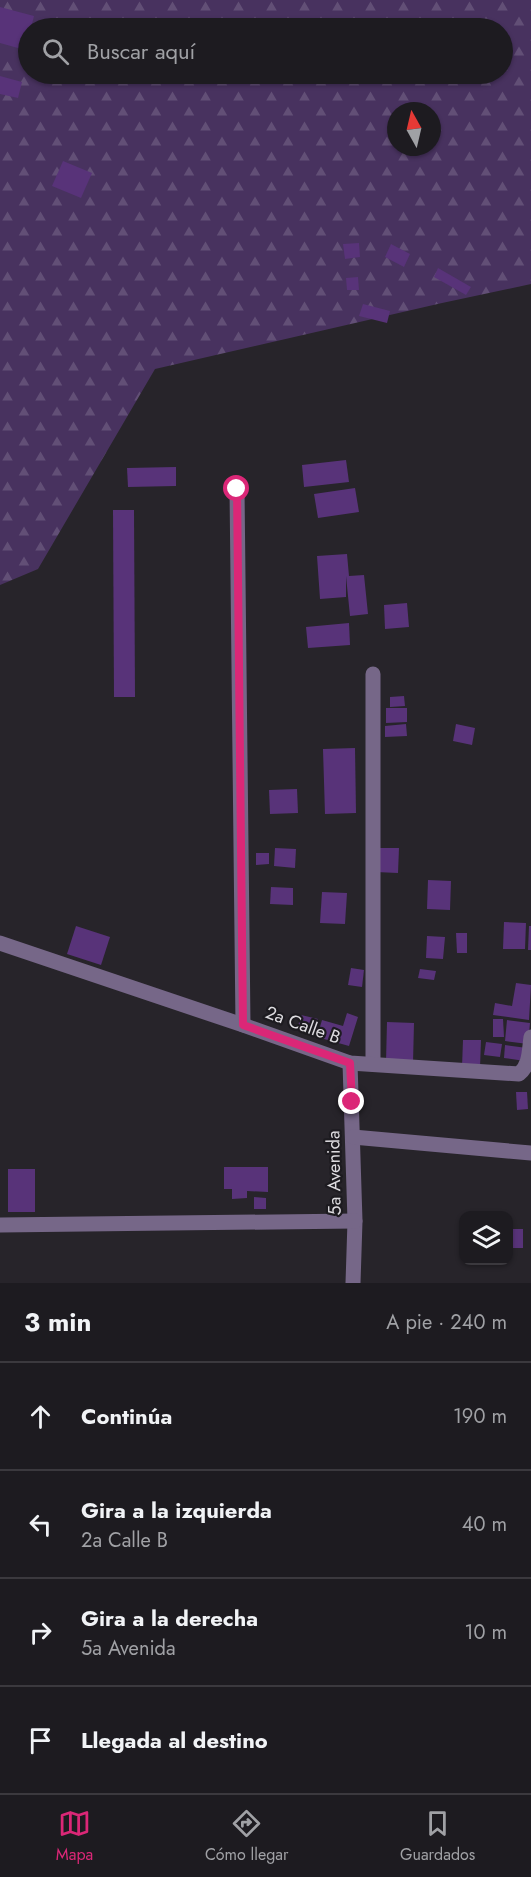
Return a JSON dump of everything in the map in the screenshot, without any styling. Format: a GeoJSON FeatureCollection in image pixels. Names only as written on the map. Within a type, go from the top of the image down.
{"type":"FeatureCollection","features":[{"type":"Feature","properties":{"kind":"street"},"geometry":{"type":"LineString","coordinates":[[237,489],[243,1025]]}},
{"type":"Feature","properties":{"kind":"street"},"geometry":{"type":"LineString","coordinates":[[373,674],[373,1064]]}},
{"type":"Feature","properties":{"kind":"street","name":"2a Calle B"},"geometry":{"type":"LineString","coordinates":[[0,944],[350,1063],[519,1074],[528,1064],[531,1037]]}},
{"type":"Feature","properties":{"kind":"street","name":"5a Avenida"},"geometry":{"type":"LineString","coordinates":[[350,1063],[355,1221],[353,1283]]}},
{"type":"Feature","properties":{"kind":"street"},"geometry":{"type":"LineString","coordinates":[[353,1137],[531,1153]]}},
{"type":"Feature","properties":{"kind":"street"},"geometry":{"type":"LineString","coordinates":[[0,1225],[355,1221]]}},
{"type":"Feature","properties":{"kind":"green space"},"geometry":{"type":"Polygon","coordinates":[[[0,0],[531,0],[531,284],[155,369],[38,569],[0,585],[0,0]]]}},
{"type":"Feature","properties":{"kind":"building"},"geometry":{"type":"Polygon","coordinates":[[[0,7],[34,16],[34,18],[18,18],[18,48],[0,43],[0,7]]]}},
{"type":"Feature","properties":{"kind":"building"},"geometry":{"type":"Polygon","coordinates":[[[0,76],[22,84],[18,98],[0,94],[0,76]]]}},
{"type":"Feature","properties":{"kind":"building"},"geometry":{"type":"Polygon","coordinates":[[[63,161],[92,173],[81,198],[52,186],[63,161]]]}},
{"type":"Feature","properties":{"kind":"building"},"geometry":{"type":"Polygon","coordinates":[[[359,243],[360,257],[345,259],[343,244],[359,243]]]}},
{"type":"Feature","properties":{"kind":"building"},"geometry":{"type":"Polygon","coordinates":[[[391,244],[410,254],[404,267],[385,257],[391,244]]]}},
{"type":"Feature","properties":{"kind":"building"},"geometry":{"type":"Polygon","coordinates":[[[438,268],[471,287],[466,295],[434,277],[438,268]]]}},
{"type":"Feature","properties":{"kind":"building"},"geometry":{"type":"Polygon","coordinates":[[[358,277],[359,290],[347,290],[346,278],[358,277]]]}},
{"type":"Feature","properties":{"kind":"building"},"geometry":{"type":"Polygon","coordinates":[[[363,304],[390,311],[387,323],[359,316],[363,304]]]}},
{"type":"Feature","properties":{"kind":"building"},"geometry":{"type":"Polygon","coordinates":[[[346,460],[349,482],[304,487],[302,465],[346,460]]]}},
{"type":"Feature","properties":{"kind":"building"},"geometry":{"type":"Polygon","coordinates":[[[176,467],[176,486],[128,487],[127,468],[176,467]]]}},
{"type":"Feature","properties":{"kind":"building"},"geometry":{"type":"Polygon","coordinates":[[[355,488],[359,512],[318,518],[314,494],[355,488]]]}},
{"type":"Feature","properties":{"kind":"building"},"geometry":{"type":"Polygon","coordinates":[[[113,510],[134,510],[135,697],[114,697],[113,510]]]}},
{"type":"Feature","properties":{"kind":"building"},"geometry":{"type":"Polygon","coordinates":[[[347,554],[349,576],[364,575],[368,614],[350,616],[346,576],[346,597],[320,599],[317,556],[347,554]]]}},
{"type":"Feature","properties":{"kind":"building"},"geometry":{"type":"Polygon","coordinates":[[[407,603],[409,627],[385,629],[384,605],[407,603]]]}},
{"type":"Feature","properties":{"kind":"building"},"geometry":{"type":"Polygon","coordinates":[[[349,623],[350,645],[308,648],[306,627],[349,623]]]}},
{"type":"Feature","properties":{"kind":"building"},"geometry":{"type":"Polygon","coordinates":[[[404,696],[405,706],[390,707],[390,697],[404,696]]]}},
{"type":"Feature","properties":{"kind":"building"},"geometry":{"type":"Polygon","coordinates":[[[386,708],[407,708],[407,722],[386,723],[386,708]]]}},
{"type":"Feature","properties":{"kind":"building"},"geometry":{"type":"Polygon","coordinates":[[[406,724],[407,736],[385,737],[385,726],[406,724]]]}},
{"type":"Feature","properties":{"kind":"building"},"geometry":{"type":"Polygon","coordinates":[[[456,724],[475,728],[472,745],[453,741],[456,724]]]}},
{"type":"Feature","properties":{"kind":"building"},"geometry":{"type":"Polygon","coordinates":[[[355,748],[356,813],[325,814],[323,749],[355,748]]]}},
{"type":"Feature","properties":{"kind":"building"},"geometry":{"type":"Polygon","coordinates":[[[297,789],[298,813],[270,814],[269,790],[297,789]]]}},
{"type":"Feature","properties":{"kind":"building"},"geometry":{"type":"Polygon","coordinates":[[[275,848],[296,849],[295,868],[274,866],[275,848]]]}},
{"type":"Feature","properties":{"kind":"building"},"geometry":{"type":"Polygon","coordinates":[[[376,848],[399,848],[398,873],[376,872],[376,848]]]}},
{"type":"Feature","properties":{"kind":"building"},"geometry":{"type":"Polygon","coordinates":[[[256,853],[269,853],[269,864],[256,865],[256,853]]]}},
{"type":"Feature","properties":{"kind":"building"},"geometry":{"type":"Polygon","coordinates":[[[428,880],[451,881],[450,910],[427,909],[428,880]]]}},
{"type":"Feature","properties":{"kind":"building"},"geometry":{"type":"Polygon","coordinates":[[[271,887],[293,888],[293,905],[270,904],[271,887]]]}},
{"type":"Feature","properties":{"kind":"building"},"geometry":{"type":"Polygon","coordinates":[[[322,892],[347,893],[345,924],[320,923],[322,892]]]}},
{"type":"Feature","properties":{"kind":"building"},"geometry":{"type":"Polygon","coordinates":[[[504,922],[526,923],[525,949],[503,949],[504,922]]]}},
{"type":"Feature","properties":{"kind":"building"},"geometry":{"type":"Polygon","coordinates":[[[76,926],[110,937],[101,965],[67,954],[76,926]]]}},
{"type":"Feature","properties":{"kind":"building"},"geometry":{"type":"Polygon","coordinates":[[[529,926],[531,926],[531,950],[528,950],[529,926]]]}},
{"type":"Feature","properties":{"kind":"building"},"geometry":{"type":"Polygon","coordinates":[[[456,933],[467,933],[467,953],[457,953],[456,933]]]}},
{"type":"Feature","properties":{"kind":"building"},"geometry":{"type":"Polygon","coordinates":[[[427,936],[445,937],[443,959],[426,958],[427,936]]]}},
{"type":"Feature","properties":{"kind":"building"},"geometry":{"type":"Polygon","coordinates":[[[351,968],[364,970],[362,987],[348,985],[351,968]]]}},
{"type":"Feature","properties":{"kind":"building"},"geometry":{"type":"Polygon","coordinates":[[[420,969],[436,971],[434,980],[418,978],[420,969]]]}},
{"type":"Feature","properties":{"kind":"building"},"geometry":{"type":"Polygon","coordinates":[[[516,983],[531,985],[529,1020],[493,1015],[495,1003],[512,1006],[516,983]]]}},
{"type":"Feature","properties":{"kind":"building"},"geometry":{"type":"Polygon","coordinates":[[[347,1013],[358,1017],[349,1046],[317,1037],[322,1020],[343,1026],[347,1013]]]}},
{"type":"Feature","properties":{"kind":"building"},"geometry":{"type":"Polygon","coordinates":[[[301,1015],[318,1019],[314,1034],[297,1030],[301,1015]]]}},
{"type":"Feature","properties":{"kind":"building"},"geometry":{"type":"Polygon","coordinates":[[[493,1019],[503,1019],[504,1037],[493,1037],[493,1019]]]}},
{"type":"Feature","properties":{"kind":"building"},"geometry":{"type":"Polygon","coordinates":[[[507,1020],[530,1023],[528,1044],[505,1041],[507,1020]]]}},
{"type":"Feature","properties":{"kind":"building"},"geometry":{"type":"Polygon","coordinates":[[[387,1022],[414,1023],[413,1063],[386,1062],[387,1022]]]}},
{"type":"Feature","properties":{"kind":"building"},"geometry":{"type":"Polygon","coordinates":[[[463,1040],[481,1040],[480,1068],[462,1067],[463,1040]]]}},
{"type":"Feature","properties":{"kind":"building"},"geometry":{"type":"Polygon","coordinates":[[[486,1042],[502,1044],[500,1057],[484,1055],[486,1042]]]}},
{"type":"Feature","properties":{"kind":"building"},"geometry":{"type":"Polygon","coordinates":[[[505,1045],[527,1048],[525,1061],[504,1058],[505,1045]]]}},
{"type":"Feature","properties":{"kind":"building"},"geometry":{"type":"Polygon","coordinates":[[[516,1092],[527,1092],[528,1109],[517,1110],[516,1092]]]}},
{"type":"Feature","properties":{"kind":"building"},"geometry":{"type":"Polygon","coordinates":[[[224,1167],[268,1167],[268,1192],[247,1191],[247,1198],[232,1199],[232,1189],[224,1189],[224,1167]]]}},
{"type":"Feature","properties":{"kind":"building"},"geometry":{"type":"Polygon","coordinates":[[[8,1169],[35,1169],[35,1212],[8,1212],[8,1169]]]}},
{"type":"Feature","properties":{"kind":"building"},"geometry":{"type":"Polygon","coordinates":[[[254,1197],[266,1198],[266,1209],[254,1209],[254,1197]]]}},
{"type":"Feature","properties":{"kind":"building"},"geometry":{"type":"Polygon","coordinates":[[[513,1229],[523,1229],[523,1248],[513,1248],[513,1229]]]}},
{"type":"Feature","properties":{"kind":"route"},"geometry":{"type":"LineString","coordinates":[[237,489],[243,1025],[350,1063],[352,1102]]}}]}
